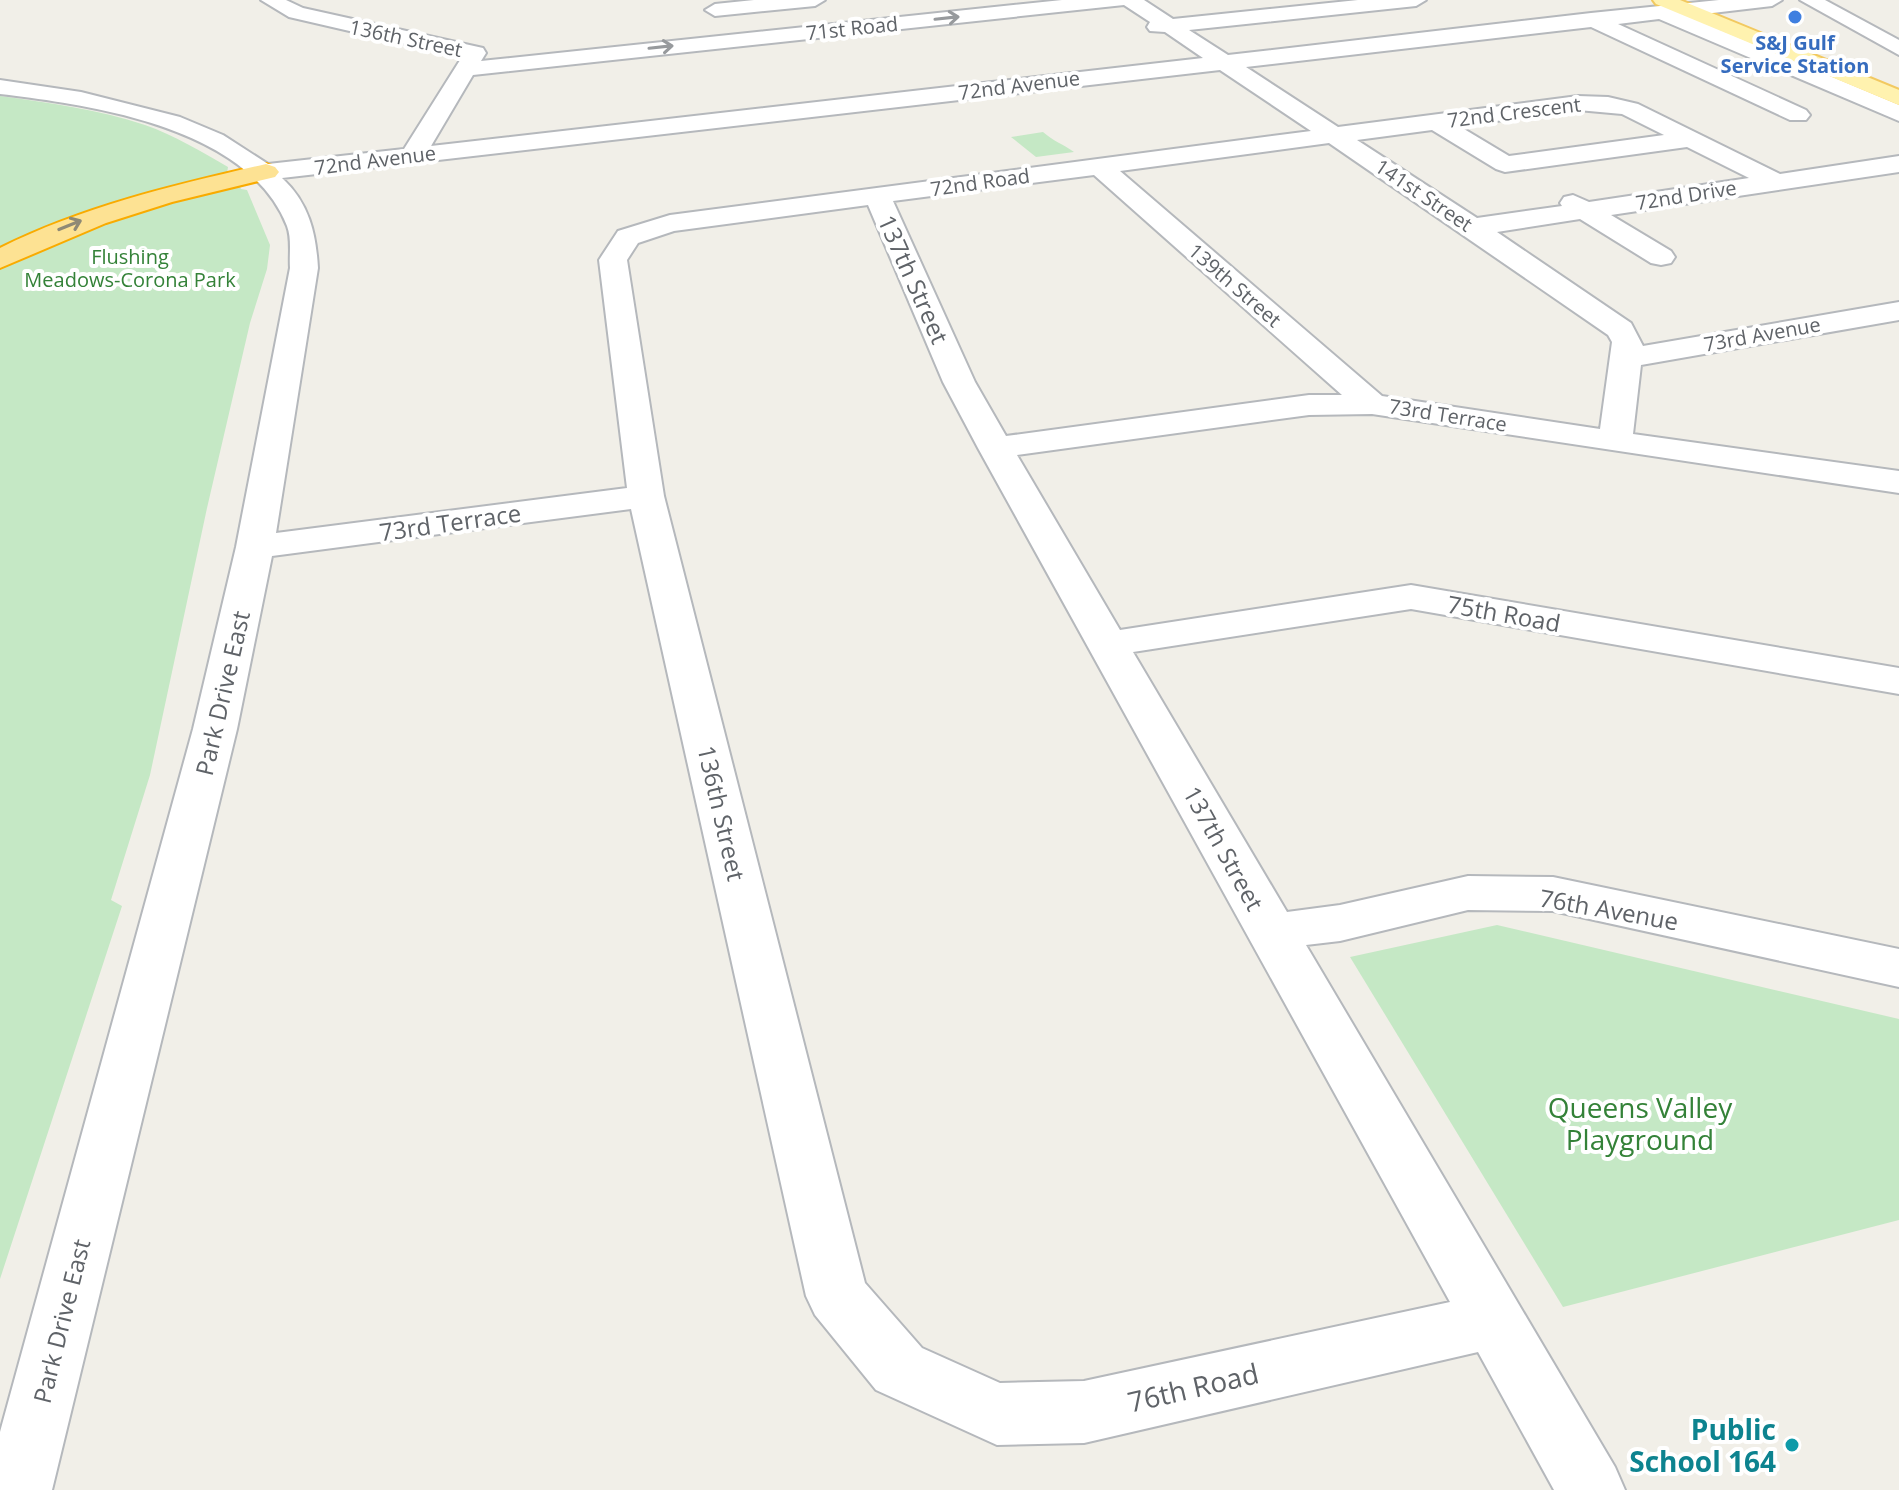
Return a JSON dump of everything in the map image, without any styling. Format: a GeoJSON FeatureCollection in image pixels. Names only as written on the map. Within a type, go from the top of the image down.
{"type":"FeatureCollection","features":[{"type":"Feature","properties":{"kind":"highway"},"geometry":{"type":"LineString","coordinates":[[0,259],[49,234],[117,209],[266,172]]}},
{"type":"Feature","properties":{"kind":"main road"},"geometry":{"type":"LineString","coordinates":[[1682,5],[1899,84]]}},
{"type":"Feature","properties":{"kind":"main road"},"geometry":{"type":"LineString","coordinates":[[1682,5],[1899,98]]}},
{"type":"Feature","properties":{"kind":"street","name":"136th Street"},"geometry":{"type":"LineString","coordinates":[[271,0],[296,13],[470,61],[413,155]]}},
{"type":"Feature","properties":{"kind":"street"},"geometry":{"type":"LineString","coordinates":[[715,10],[815,0]]}},
{"type":"Feature","properties":{"kind":"street","name":"71st Road"},"geometry":{"type":"LineString","coordinates":[[470,61],[583,55],[1120,0]]}},
{"type":"Feature","properties":{"kind":"street","name":"141st Street"},"geometry":{"type":"LineString","coordinates":[[1130,0],[1620,329],[1627,350]]}},
{"type":"Feature","properties":{"kind":"street"},"geometry":{"type":"LineString","coordinates":[[1130,29],[1416,0]]}},
{"type":"Feature","properties":{"kind":"street"},"geometry":{"type":"LineString","coordinates":[[1633,0],[1682,5],[1899,114]]}},
{"type":"Feature","properties":{"kind":"street","name":"72nd Avenue"},"geometry":{"type":"LineString","coordinates":[[266,172],[1591,19],[1682,5],[1769,0]]}},
{"type":"Feature","properties":{"kind":"street"},"geometry":{"type":"LineString","coordinates":[[1810,0],[1899,49]]}},
{"type":"Feature","properties":{"kind":"street"},"geometry":{"type":"LineString","coordinates":[[1591,19],[1798,115]]}},
{"type":"Feature","properties":{"kind":"street"},"geometry":{"type":"LineString","coordinates":[[1866,70],[1899,65]]}},
{"type":"Feature","properties":{"kind":"street","name":"Park Drive East"},"geometry":{"type":"LineString","coordinates":[[0,87],[79,99],[152,117],[209,139],[266,172],[285,196],[301,227],[304,268],[255,547],[215,729],[18,1490]]}},
{"type":"Feature","properties":{"kind":"street"},"geometry":{"type":"LineString","coordinates":[[1729,98],[1813,138]]}},
{"type":"Feature","properties":{"kind":"street","name":"72nd Crescent"},"geometry":{"type":"LineString","coordinates":[[1334,135],[1578,103],[1608,104],[1630,109],[1774,181]]}},
{"type":"Feature","properties":{"kind":"street"},"geometry":{"type":"LineString","coordinates":[[1436,122],[1661,257]]}},
{"type":"Feature","properties":{"kind":"street","name":"72nd Road"},"geometry":{"type":"LineString","coordinates":[[628,237],[670,223],[1334,135]]}},
{"type":"Feature","properties":{"kind":"street"},"geometry":{"type":"LineString","coordinates":[[1505,164],[1690,139]]}},
{"type":"Feature","properties":{"kind":"street"},"geometry":{"type":"LineString","coordinates":[[1841,152],[1886,165]]}},
{"type":"Feature","properties":{"kind":"street","name":"72nd Drive"},"geometry":{"type":"LineString","coordinates":[[1472,227],[1886,165]]}},
{"type":"Feature","properties":{"kind":"street","name":"139th Street"},"geometry":{"type":"LineString","coordinates":[[1099,166],[1372,404]]}},
{"type":"Feature","properties":{"kind":"street","name":"137th Street"},"geometry":{"type":"LineString","coordinates":[[877,196],[959,382],[995,448],[1591,1490]]}},
{"type":"Feature","properties":{"kind":"street","name":"136th Street"},"geometry":{"type":"LineString","coordinates":[[628,237],[613,260],[646,496],[837,1296],[899,1369]]}},
{"type":"Feature","properties":{"kind":"street","name":"73rd Avenue"},"geometry":{"type":"LineString","coordinates":[[1627,350],[1899,294]]}},
{"type":"Feature","properties":{"kind":"street","name":"73rd Avenue"},"geometry":{"type":"LineString","coordinates":[[1627,350],[1899,311]]}},
{"type":"Feature","properties":{"kind":"street"},"geometry":{"type":"LineString","coordinates":[[1615,440],[1627,350]]}},
{"type":"Feature","properties":{"kind":"street","name":"73rd Terrace"},"geometry":{"type":"LineString","coordinates":[[995,448],[1309,405],[1372,404],[1899,482]]}},
{"type":"Feature","properties":{"kind":"street","name":"73rd Terrace"},"geometry":{"type":"LineString","coordinates":[[255,547],[646,496]]}},
{"type":"Feature","properties":{"kind":"street","name":"75th Road"},"geometry":{"type":"LineString","coordinates":[[1108,644],[1411,597],[1899,681]]}},
{"type":"Feature","properties":{"kind":"street","name":"76th Avenue"},"geometry":{"type":"LineString","coordinates":[[1271,932],[1340,923],[1468,893],[1553,894],[1899,968]]}},
{"type":"Feature","properties":{"kind":"street","name":"76th Road"},"geometry":{"type":"LineString","coordinates":[[899,1369],[997,1414],[1084,1412],[1493,1321]]}},
{"type":"Feature","properties":{"kind":"green space","name":"Flushing Meadows-Corona Park"},"geometry":{"type":"Polygon","coordinates":[[[0,96],[127,119],[156,129],[198,150],[228,167],[227,173],[236,178],[241,189],[247,190],[270,245],[267,269],[250,323],[207,508],[150,775],[111,900],[122,906],[0,1279],[0,96]]]}},
{"type":"Feature","properties":{"kind":"green space"},"geometry":{"type":"Polygon","coordinates":[[[1043,132],[1074,152],[1036,157],[1011,137],[1043,132]]]}},
{"type":"Feature","properties":{"kind":"green space","name":"Queens Valley Playground"},"geometry":{"type":"Polygon","coordinates":[[[1497,925],[1899,1019],[1899,1220],[1563,1307],[1350,957],[1497,925]]]}},
{"type":"Feature","properties":{"kind":"place","name":"S&J Gulf Service Station"},"geometry":{"type":"Point","coordinates":[1795,17]}},
{"type":"Feature","properties":{"kind":"place","name":"Public School 164"},"geometry":{"type":"Point","coordinates":[1792,1445]}}]}
